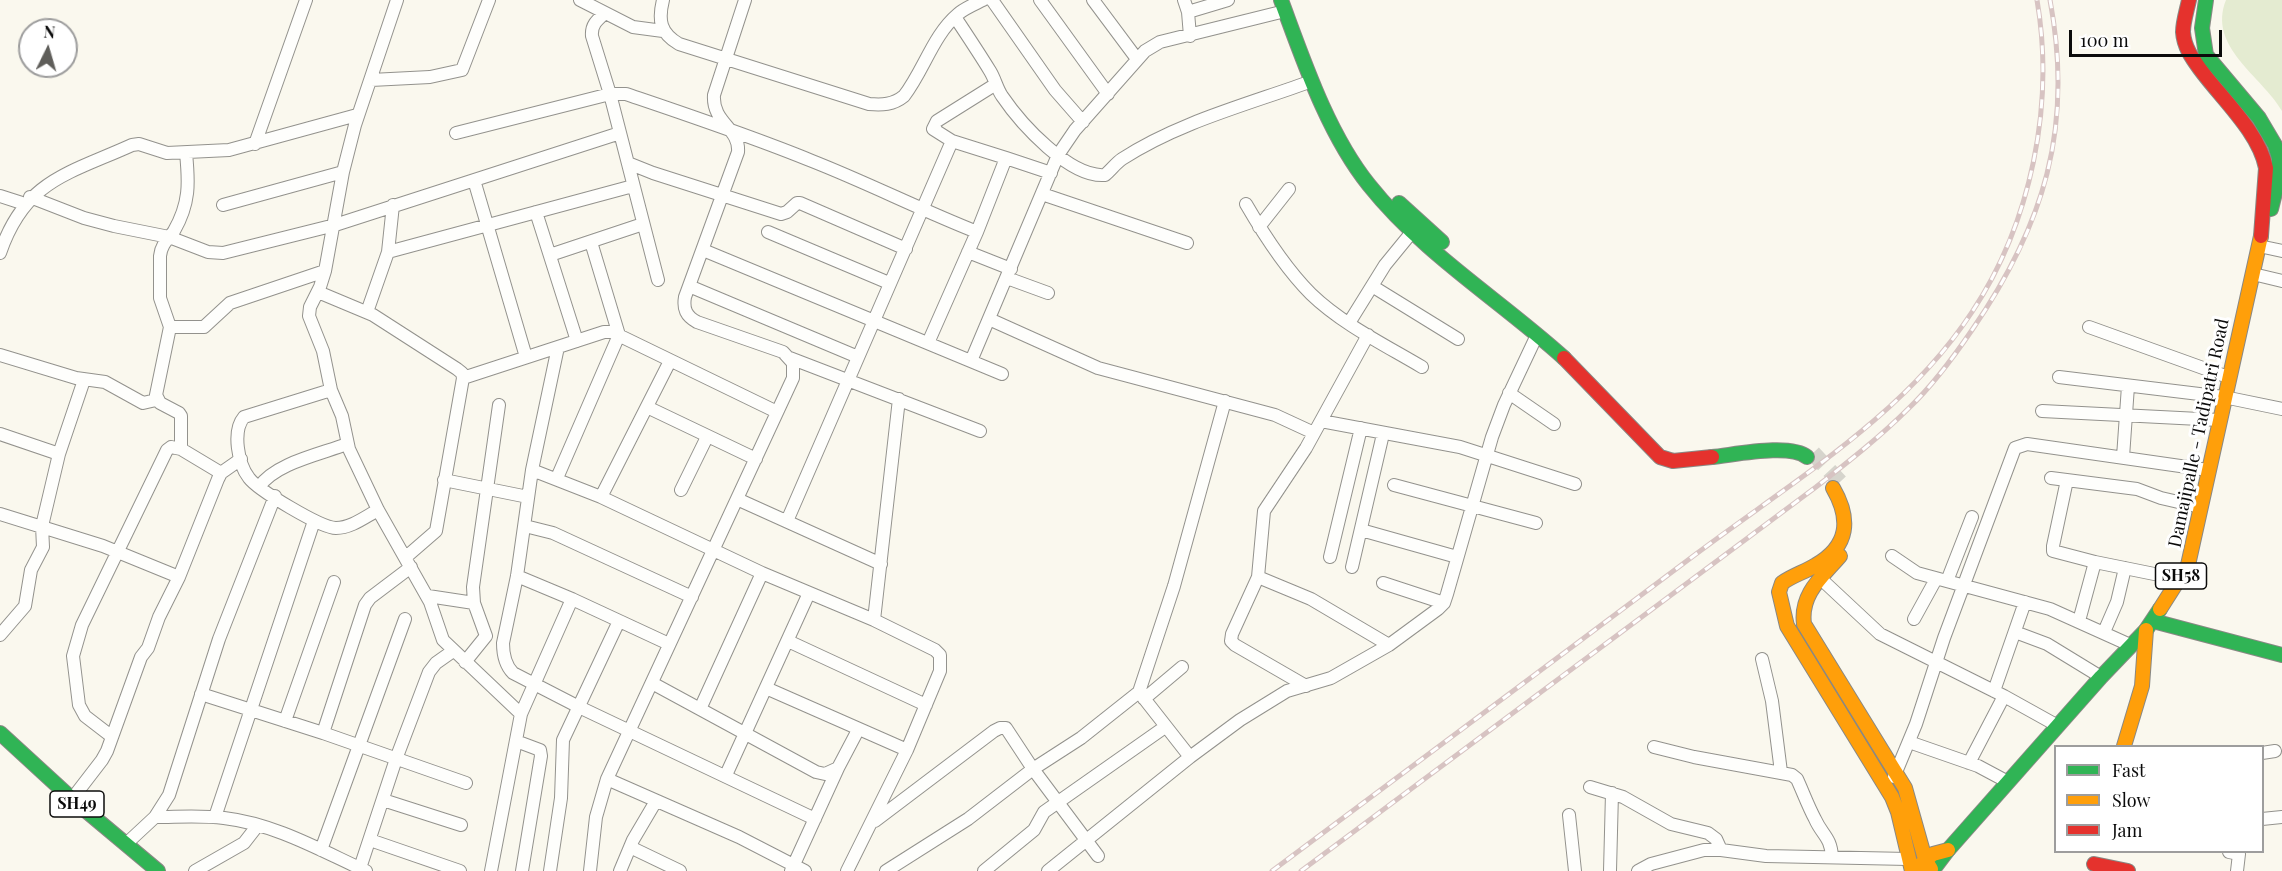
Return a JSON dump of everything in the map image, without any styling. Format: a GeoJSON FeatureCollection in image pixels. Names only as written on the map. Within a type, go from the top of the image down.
{"type":"FeatureCollection","features":[{"type":"Feature","properties":{"kind":"main road","name":"Damajipalle - Tadipatri Road"},"geometry":{"type":"LineString","coordinates":[[1911,867],[1930,867],[1933,854],[1948,850],[2101,676],[2150,626],[2188,564],[2263,226],[2266,168],[2264,158],[2253,135],[2218,94],[2188,52],[2183,31],[2189,0]]}},
{"type":"Feature","properties":{"kind":"main road","name":"Damajipalle - Tadipatri Road"},"geometry":{"type":"LineString","coordinates":[[2206,0],[2202,41],[2206,54],[2265,127],[2281,158],[2278,184],[2271,210],[2263,226]]}},
{"type":"Feature","properties":{"kind":"main road"},"geometry":{"type":"LineString","coordinates":[[1286,4],[1326,92],[1368,168],[1401,205],[1437,239],[1543,325],[1607,383],[1665,448],[1677,452],[1781,441],[1798,443],[1810,455],[1789,450],[1679,461],[1660,456],[1592,382],[1412,232],[1366,180],[1349,155],[1312,81],[1286,4]]}},
{"type":"Feature","properties":{"kind":"main road"},"geometry":{"type":"LineString","coordinates":[[1911,867],[1898,812],[1888,788],[1787,626],[1779,592],[1782,583],[1825,558],[1842,539],[1845,529],[1844,509],[1837,485],[1854,506],[1855,534],[1852,541],[1803,600],[1801,613],[1804,624],[1896,772],[1909,797],[1930,867]]}},
{"type":"Feature","properties":{"kind":"main road"},"geometry":{"type":"LineString","coordinates":[[2125,745],[2142,686],[2150,626],[2282,655]]}},
{"type":"Feature","properties":{"kind":"main road","name":"SH49"},"geometry":{"type":"LineString","coordinates":[[0,733],[72,799],[126,844],[152,870]]}},
{"type":"Feature","properties":{"kind":"main road"},"geometry":{"type":"LineString","coordinates":[[2096,862],[2128,871]]}},
{"type":"Feature","properties":{"kind":"street"},"geometry":{"type":"LineString","coordinates":[[255,144],[306,0]]}},
{"type":"Feature","properties":{"kind":"street"},"geometry":{"type":"LineString","coordinates":[[397,0],[357,116],[343,172],[325,272],[310,307],[309,316],[322,351],[331,390],[342,416],[347,444],[378,510],[428,596],[442,640],[520,714]]}},
{"type":"Feature","properties":{"kind":"street"},"geometry":{"type":"LineString","coordinates":[[371,80],[430,77],[462,70],[489,0]]}},
{"type":"Feature","properties":{"kind":"street"},"geometry":{"type":"LineString","coordinates":[[580,0],[633,27],[663,32],[680,44],[869,104],[881,105],[898,101],[904,96],[939,36],[957,15],[983,0]]}},
{"type":"Feature","properties":{"kind":"street"},"geometry":{"type":"LineString","coordinates":[[663,0],[659,15],[663,32]]}},
{"type":"Feature","properties":{"kind":"street"},"geometry":{"type":"LineString","coordinates":[[745,0],[714,95],[717,114],[737,139],[739,146],[689,286],[684,304],[685,309],[692,319],[783,352],[790,358],[980,431]]}},
{"type":"Feature","properties":{"kind":"street"},"geometry":{"type":"LineString","coordinates":[[962,0],[957,15],[1003,98],[1024,123],[1058,155],[1075,168],[1099,175],[1105,175],[1119,160],[1177,131],[1312,81]]}},
{"type":"Feature","properties":{"kind":"street"},"geometry":{"type":"LineString","coordinates":[[992,0],[1055,90],[1083,122]]}},
{"type":"Feature","properties":{"kind":"street"},"geometry":{"type":"LineString","coordinates":[[1040,0],[1108,94]]}},
{"type":"Feature","properties":{"kind":"street"},"geometry":{"type":"LineString","coordinates":[[1093,0],[1137,59]]}},
{"type":"Feature","properties":{"kind":"street"},"geometry":{"type":"LineString","coordinates":[[1190,36],[1186,6],[1228,0]]}},
{"type":"Feature","properties":{"kind":"street"},"geometry":{"type":"LineString","coordinates":[[971,361],[1058,155],[1137,59],[1156,44],[1190,36],[1286,4]]}},
{"type":"Feature","properties":{"kind":"street"},"geometry":{"type":"LineString","coordinates":[[605,13],[591,30],[658,280]]}},
{"type":"Feature","properties":{"kind":"street"},"geometry":{"type":"LineString","coordinates":[[996,84],[934,125],[936,133],[952,141],[1051,173]]}},
{"type":"Feature","properties":{"kind":"street"},"geometry":{"type":"LineString","coordinates":[[456,133],[610,94],[626,94],[728,128],[814,161],[977,232]]}},
{"type":"Feature","properties":{"kind":"street"},"geometry":{"type":"LineString","coordinates":[[0,253],[27,201],[52,181],[132,145],[139,144],[167,153],[228,150],[357,116]]}},
{"type":"Feature","properties":{"kind":"street"},"geometry":{"type":"LineString","coordinates":[[0,196],[27,201],[114,226],[169,237],[208,252],[223,253],[335,225],[620,133]]}},
{"type":"Feature","properties":{"kind":"street"},"geometry":{"type":"LineString","coordinates":[[787,521],[952,141]]}},
{"type":"Feature","properties":{"kind":"street"},"geometry":{"type":"LineString","coordinates":[[156,400],[170,327],[159,291],[161,249],[175,229],[189,189],[186,153]]}},
{"type":"Feature","properties":{"kind":"street"},"geometry":{"type":"LineString","coordinates":[[928,343],[969,252],[1006,158]]}},
{"type":"Feature","properties":{"kind":"street"},"geometry":{"type":"LineString","coordinates":[[628,163],[652,173],[781,214],[800,203],[906,249]]}},
{"type":"Feature","properties":{"kind":"street"},"geometry":{"type":"LineString","coordinates":[[223,204],[343,172]]}},
{"type":"Feature","properties":{"kind":"street"},"geometry":{"type":"LineString","coordinates":[[474,180],[526,357]]}},
{"type":"Feature","properties":{"kind":"street"},"geometry":{"type":"LineString","coordinates":[[388,252],[633,186]]}},
{"type":"Feature","properties":{"kind":"street"},"geometry":{"type":"LineString","coordinates":[[1259,227],[1290,189]]}},
{"type":"Feature","properties":{"kind":"street"},"geometry":{"type":"LineString","coordinates":[[1042,194],[1187,243]]}},
{"type":"Feature","properties":{"kind":"street"},"geometry":{"type":"LineString","coordinates":[[1246,204],[1259,227],[1310,293],[1349,323],[1422,367]]}},
{"type":"Feature","properties":{"kind":"street"},"geometry":{"type":"LineString","coordinates":[[367,312],[388,252],[393,205]]}},
{"type":"Feature","properties":{"kind":"street"},"geometry":{"type":"LineString","coordinates":[[536,212],[577,341]]}},
{"type":"Feature","properties":{"kind":"street"},"geometry":{"type":"LineString","coordinates":[[550,255],[643,224]]}},
{"type":"Feature","properties":{"kind":"street"},"geometry":{"type":"LineString","coordinates":[[768,232],[889,283]]}},
{"type":"Feature","properties":{"kind":"street"},"geometry":{"type":"LineString","coordinates":[[1349,323],[1385,265],[1412,232]]}},
{"type":"Feature","properties":{"kind":"street"},"geometry":{"type":"LineString","coordinates":[[557,478],[620,335],[591,242]]}},
{"type":"Feature","properties":{"kind":"street"},"geometry":{"type":"LineString","coordinates":[[2259,246],[2282,251]]}},
{"type":"Feature","properties":{"kind":"street"},"geometry":{"type":"LineString","coordinates":[[703,250],[1002,374]]}},
{"type":"Feature","properties":{"kind":"street"},"geometry":{"type":"LineString","coordinates":[[969,252],[1048,292]]}},
{"type":"Feature","properties":{"kind":"street"},"geometry":{"type":"LineString","coordinates":[[170,327],[204,327],[230,303],[325,272]]}},
{"type":"Feature","properties":{"kind":"street"},"geometry":{"type":"LineString","coordinates":[[2253,274],[2282,281]]}},
{"type":"Feature","properties":{"kind":"street"},"geometry":{"type":"LineString","coordinates":[[689,286],[858,357]]}},
{"type":"Feature","properties":{"kind":"street"},"geometry":{"type":"LineString","coordinates":[[1372,286],[1458,339]]}},
{"type":"Feature","properties":{"kind":"street"},"geometry":{"type":"LineString","coordinates":[[318,292],[367,312],[457,369],[464,378],[436,531],[409,562],[365,604],[323,733]]}},
{"type":"Feature","properties":{"kind":"street"},"geometry":{"type":"LineString","coordinates":[[989,319],[1098,368],[1275,414],[1314,434]]}},
{"type":"Feature","properties":{"kind":"street"},"geometry":{"type":"LineString","coordinates":[[2090,327],[2228,377]]}},
{"type":"Feature","properties":{"kind":"street"},"geometry":{"type":"LineString","coordinates":[[464,378],[604,332],[612,332],[777,412]]}},
{"type":"Feature","properties":{"kind":"street"},"geometry":{"type":"LineString","coordinates":[[1047,871],[1240,720],[1282,693],[1331,678],[1389,645],[1444,603],[1486,455],[1509,393],[1537,334]]}},
{"type":"Feature","properties":{"kind":"street"},"geometry":{"type":"LineString","coordinates":[[1306,686],[1235,645],[1231,640],[1232,634],[1258,578],[1264,511],[1314,434],[1368,335]]}},
{"type":"Feature","properties":{"kind":"street"},"geometry":{"type":"LineString","coordinates":[[558,347],[532,470],[525,526],[503,652],[507,668],[579,707],[815,819]]}},
{"type":"Feature","properties":{"kind":"street"},"geometry":{"type":"LineString","coordinates":[[0,355],[84,380],[111,384],[144,403],[156,400],[181,416],[181,449]]}},
{"type":"Feature","properties":{"kind":"street"},"geometry":{"type":"LineString","coordinates":[[590,871],[596,817],[607,779],[793,378],[795,370],[790,358]]}},
{"type":"Feature","properties":{"kind":"street"},"geometry":{"type":"LineString","coordinates":[[601,497],[670,360]]}},
{"type":"Feature","properties":{"kind":"street"},"geometry":{"type":"LineString","coordinates":[[2059,377],[2224,397],[2282,409]]}},
{"type":"Feature","properties":{"kind":"street"},"geometry":{"type":"LineString","coordinates":[[0,635],[25,606],[31,570],[43,547],[42,526],[59,454],[84,380]]}},
{"type":"Feature","properties":{"kind":"street"},"geometry":{"type":"LineString","coordinates":[[2123,457],[2128,386]]}},
{"type":"Feature","properties":{"kind":"street"},"geometry":{"type":"LineString","coordinates":[[331,390],[244,417],[237,434],[241,459],[249,478],[259,487],[314,521],[329,527],[348,526],[378,510]]}},
{"type":"Feature","properties":{"kind":"street"},"geometry":{"type":"LineString","coordinates":[[1509,393],[1554,424]]}},
{"type":"Feature","properties":{"kind":"street"},"geometry":{"type":"LineString","coordinates":[[874,620],[898,399]]}},
{"type":"Feature","properties":{"kind":"street"},"geometry":{"type":"LineString","coordinates":[[1142,696],[1225,401]]}},
{"type":"Feature","properties":{"kind":"street"},"geometry":{"type":"LineString","coordinates":[[465,662],[486,636],[474,603],[473,588],[499,405]]}},
{"type":"Feature","properties":{"kind":"street"},"geometry":{"type":"LineString","coordinates":[[646,407],[756,459]]}},
{"type":"Feature","properties":{"kind":"street"},"geometry":{"type":"LineString","coordinates":[[2042,411],[2219,420]]}},
{"type":"Feature","properties":{"kind":"street"},"geometry":{"type":"LineString","coordinates":[[1321,421],[1450,445],[1575,484]]}},
{"type":"Feature","properties":{"kind":"street"},"geometry":{"type":"LineString","coordinates":[[1330,557],[1360,428]]}},
{"type":"Feature","properties":{"kind":"street"},"geometry":{"type":"LineString","coordinates":[[0,434],[59,454]]}},
{"type":"Feature","properties":{"kind":"street"},"geometry":{"type":"LineString","coordinates":[[1352,567],[1383,434]]}},
{"type":"Feature","properties":{"kind":"street"},"geometry":{"type":"LineString","coordinates":[[681,490],[707,437]]}},
{"type":"Feature","properties":{"kind":"street"},"geometry":{"type":"LineString","coordinates":[[259,487],[277,470],[347,444]]}},
{"type":"Feature","properties":{"kind":"street"},"geometry":{"type":"LineString","coordinates":[[1888,788],[1909,742],[1964,584],[2015,448],[2027,444],[2208,470]]}},
{"type":"Feature","properties":{"kind":"street"},"geometry":{"type":"LineString","coordinates":[[111,736],[81,711],[73,662],[82,625],[167,450],[171,447],[181,449],[221,473]]}},
{"type":"Feature","properties":{"kind":"street"},"geometry":{"type":"LineString","coordinates":[[72,799],[102,760],[141,657],[148,648],[159,617],[179,578],[221,473],[241,459]]}},
{"type":"Feature","properties":{"kind":"street"},"geometry":{"type":"LineString","coordinates":[[532,470],[601,497],[762,573],[874,620],[928,645],[940,656],[940,671],[907,750],[847,871]]}},
{"type":"Feature","properties":{"kind":"street"},"geometry":{"type":"LineString","coordinates":[[2051,478],[2137,489],[2168,500],[2200,507]]}},
{"type":"Feature","properties":{"kind":"street"},"geometry":{"type":"LineString","coordinates":[[444,480],[528,497]]}},
{"type":"Feature","properties":{"kind":"street"},"geometry":{"type":"LineString","coordinates":[[2067,480],[2054,550],[2095,562],[2179,579]]}},
{"type":"Feature","properties":{"kind":"street"},"geometry":{"type":"LineString","coordinates":[[1394,485],[1536,523]]}},
{"type":"Feature","properties":{"kind":"street"},"geometry":{"type":"LineString","coordinates":[[126,844],[155,817],[169,795],[219,639],[274,496]]}},
{"type":"Feature","properties":{"kind":"street"},"geometry":{"type":"LineString","coordinates":[[737,499],[881,564]]}},
{"type":"Feature","properties":{"kind":"street"},"geometry":{"type":"LineString","coordinates":[[0,514],[118,552],[179,578]]}},
{"type":"Feature","properties":{"kind":"street"},"geometry":{"type":"LineString","coordinates":[[1914,619],[1941,580],[1972,517]]}},
{"type":"Feature","properties":{"kind":"street"},"geometry":{"type":"LineString","coordinates":[[215,817],[314,521]]}},
{"type":"Feature","properties":{"kind":"street"},"geometry":{"type":"LineString","coordinates":[[525,526],[553,533],[692,597]]}},
{"type":"Feature","properties":{"kind":"street"},"geometry":{"type":"LineString","coordinates":[[1361,530],[1457,556]]}},
{"type":"Feature","properties":{"kind":"street"},"geometry":{"type":"LineString","coordinates":[[1893,556],[1917,573],[2025,602],[2079,621],[2130,645]]}},
{"type":"Feature","properties":{"kind":"street"},"geometry":{"type":"LineString","coordinates":[[2079,621],[2095,562]]}},
{"type":"Feature","properties":{"kind":"street"},"geometry":{"type":"LineString","coordinates":[[2104,632],[2117,602],[2125,568]]}},
{"type":"Feature","properties":{"kind":"street"},"geometry":{"type":"LineString","coordinates":[[700,709],[762,573]]}},
{"type":"Feature","properties":{"kind":"street"},"geometry":{"type":"LineString","coordinates":[[517,576],[669,644]]}},
{"type":"Feature","properties":{"kind":"street"},"geometry":{"type":"LineString","coordinates":[[1258,578],[1311,599],[1389,645]]}},
{"type":"Feature","properties":{"kind":"street"},"geometry":{"type":"LineString","coordinates":[[1820,578],[1880,634],[1999,693],[2058,726]]}},
{"type":"Feature","properties":{"kind":"street"},"geometry":{"type":"LineString","coordinates":[[285,721],[334,582]]}},
{"type":"Feature","properties":{"kind":"street"},"geometry":{"type":"LineString","coordinates":[[1383,582],[1444,603]]}},
{"type":"Feature","properties":{"kind":"street"},"geometry":{"type":"LineString","coordinates":[[726,776],[809,593]]}},
{"type":"Feature","properties":{"kind":"street"},"geometry":{"type":"LineString","coordinates":[[428,596],[474,603]]}},
{"type":"Feature","properties":{"kind":"street"},"geometry":{"type":"LineString","coordinates":[[491,871],[520,714],[572,599]]}},
{"type":"Feature","properties":{"kind":"street"},"geometry":{"type":"LineString","coordinates":[[1969,763],[1999,693],[2025,602]]}},
{"type":"Feature","properties":{"kind":"street"},"geometry":{"type":"LineString","coordinates":[[321,850],[405,619]]}},
{"type":"Feature","properties":{"kind":"street"},"geometry":{"type":"LineString","coordinates":[[550,871],[560,808],[563,740],[618,621]]}},
{"type":"Feature","properties":{"kind":"street"},"geometry":{"type":"LineString","coordinates":[[2015,632],[2047,644],[2101,676]]}},
{"type":"Feature","properties":{"kind":"street"},"geometry":{"type":"LineString","coordinates":[[788,641],[926,705]]}},
{"type":"Feature","properties":{"kind":"street"},"geometry":{"type":"LineString","coordinates":[[155,817],[215,817],[258,825],[281,832],[363,870],[382,800],[429,672],[436,663],[453,651]]}},
{"type":"Feature","properties":{"kind":"street"},"geometry":{"type":"LineString","coordinates":[[1762,659],[1772,701],[1781,772]]}},
{"type":"Feature","properties":{"kind":"street"},"geometry":{"type":"LineString","coordinates":[[886,871],[968,819],[1033,769],[1182,667]]}},
{"type":"Feature","properties":{"kind":"street"},"geometry":{"type":"LineString","coordinates":[[652,683],[816,772],[825,774],[838,768]]}},
{"type":"Feature","properties":{"kind":"street"},"geometry":{"type":"LineString","coordinates":[[766,688],[907,750]]}},
{"type":"Feature","properties":{"kind":"street"},"geometry":{"type":"LineString","coordinates":[[201,694],[323,733],[466,783]]}},
{"type":"Feature","properties":{"kind":"street"},"geometry":{"type":"LineString","coordinates":[[1142,696],[1190,757]]}},
{"type":"Feature","properties":{"kind":"street"},"geometry":{"type":"LineString","coordinates":[[984,871],[1034,830],[1044,812],[1165,727]]}},
{"type":"Feature","properties":{"kind":"street"},"geometry":{"type":"LineString","coordinates":[[872,823],[1000,728],[1006,728],[1033,769],[1098,855]]}},
{"type":"Feature","properties":{"kind":"street"},"geometry":{"type":"LineString","coordinates":[[607,779],[739,837],[797,869],[815,819],[858,730]]}},
{"type":"Feature","properties":{"kind":"street"},"geometry":{"type":"LineString","coordinates":[[516,741],[537,747],[541,756],[522,871]]}},
{"type":"Feature","properties":{"kind":"street"},"geometry":{"type":"LineString","coordinates":[[1909,742],[1969,763],[2008,782]]}},
{"type":"Feature","properties":{"kind":"street"},"geometry":{"type":"LineString","coordinates":[[1654,747],[1694,758],[1792,775],[1797,779],[1816,822],[1831,844],[1832,857]]}},
{"type":"Feature","properties":{"kind":"street"},"geometry":{"type":"LineString","coordinates":[[1590,787],[1629,800],[1671,824],[1712,835],[1721,850]]}},
{"type":"Feature","properties":{"kind":"street"},"geometry":{"type":"LineString","coordinates":[[1610,871],[1612,794]]}},
{"type":"Feature","properties":{"kind":"street"},"geometry":{"type":"LineString","coordinates":[[382,800],[461,825]]}},
{"type":"Feature","properties":{"kind":"street"},"geometry":{"type":"LineString","coordinates":[[620,871],[630,847],[656,801]]}},
{"type":"Feature","properties":{"kind":"street"},"geometry":{"type":"LineString","coordinates":[[1569,815],[1575,871]]}},
{"type":"Feature","properties":{"kind":"street"},"geometry":{"type":"LineString","coordinates":[[2264,819],[2282,817]]}},
{"type":"Feature","properties":{"kind":"street"},"geometry":{"type":"LineString","coordinates":[[195,871],[244,843],[258,825]]}},
{"type":"Feature","properties":{"kind":"street"},"geometry":{"type":"LineString","coordinates":[[370,840],[460,871]]}},
{"type":"Feature","properties":{"kind":"street"},"geometry":{"type":"LineString","coordinates":[[630,847],[674,870]]}},
{"type":"Feature","properties":{"kind":"street"},"geometry":{"type":"LineString","coordinates":[[1638,871],[1650,864],[1704,850],[1766,856],[1832,857],[1911,867]]}},
{"type":"Feature","properties":{"kind":"street"},"geometry":{"type":"LineString","coordinates":[[2234,853],[2239,854],[2236,871]]}},
{"type":"Feature","properties":{"kind":"green space"},"geometry":{"type":"Polygon","coordinates":[[[2226,0],[2282,0],[2282,111],[2230,47],[2224,32],[2222,17],[2226,0]]]}},
{"type":"Feature","properties":{"kind":"tunnel"},"geometry":{"type":"LineString","coordinates":[[1813,453],[1840,482]]}},
{"type":"Feature","properties":{"kind":"railway"},"geometry":{"type":"LineString","coordinates":[[1272,871],[1845,445],[1914,383],[1945,349],[1972,312],[1992,277],[2010,240],[2023,202],[2040,121],[2043,81],[2042,40],[2037,0]]}},
{"type":"Feature","properties":{"kind":"railway"},"geometry":{"type":"LineString","coordinates":[[1301,871],[1816,487],[1887,429],[1934,381],[1965,340],[1997,291],[2035,213],[2047,174],[2055,133],[2058,91],[2056,47],[2050,0]]}},
{"type":"Feature","properties":{"kind":"traffic: fast"},"geometry":{"type":"LineString","coordinates":[[1281,0],[1318,97],[1341,143],[1369,185],[1391,210],[1438,255],[1564,358]]}},
{"type":"Feature","properties":{"kind":"traffic: fast"},"geometry":{"type":"LineString","coordinates":[[2206,0],[2202,28],[2206,55],[2259,118],[2275,145],[2279,158],[2279,177],[2271,209]]}},
{"type":"Feature","properties":{"kind":"traffic: fast"},"geometry":{"type":"LineString","coordinates":[[1399,203],[1442,242]]}},
{"type":"Feature","properties":{"kind":"traffic: fast"},"geometry":{"type":"LineString","coordinates":[[1712,457],[1775,450],[1799,453],[1807,457]]}},
{"type":"Feature","properties":{"kind":"traffic: fast"},"geometry":{"type":"LineString","coordinates":[[1932,871],[2101,677],[2146,630],[2160,609]]}},
{"type":"Feature","properties":{"kind":"traffic: fast"},"geometry":{"type":"LineString","coordinates":[[2153,621],[2282,655]]}},
{"type":"Feature","properties":{"kind":"traffic: fast"},"geometry":{"type":"LineString","coordinates":[[0,733],[72,799],[158,871]]}},
{"type":"Feature","properties":{"kind":"traffic: slow"},"geometry":{"type":"LineString","coordinates":[[2160,609],[2188,565],[2261,236]]}},
{"type":"Feature","properties":{"kind":"traffic: slow"},"geometry":{"type":"LineString","coordinates":[[1833,488],[1843,510],[1844,531],[1841,540],[1827,558],[1782,583],[1779,592],[1787,626],[1892,797],[1898,812],[1912,871]]}},
{"type":"Feature","properties":{"kind":"traffic: slow"},"geometry":{"type":"LineString","coordinates":[[1840,556],[1809,595],[1805,604],[1804,624],[1905,788],[1925,859],[1931,869]]}},
{"type":"Feature","properties":{"kind":"traffic: slow"},"geometry":{"type":"LineString","coordinates":[[2124,745],[2142,686],[2146,630]]}},
{"type":"Feature","properties":{"kind":"traffic: slow"},"geometry":{"type":"LineString","coordinates":[[1913,871],[1933,854],[1948,850]]}},
{"type":"Feature","properties":{"kind":"traffic: jam"},"geometry":{"type":"LineString","coordinates":[[2189,0],[2183,32],[2189,52],[2248,129],[2256,142],[2266,168],[2261,236]]}},
{"type":"Feature","properties":{"kind":"traffic: jam"},"geometry":{"type":"LineString","coordinates":[[1564,358],[1660,457],[1673,461],[1712,457]]}},
{"type":"Feature","properties":{"kind":"traffic: jam"},"geometry":{"type":"LineString","coordinates":[[2094,864],[2128,871]]}}]}
